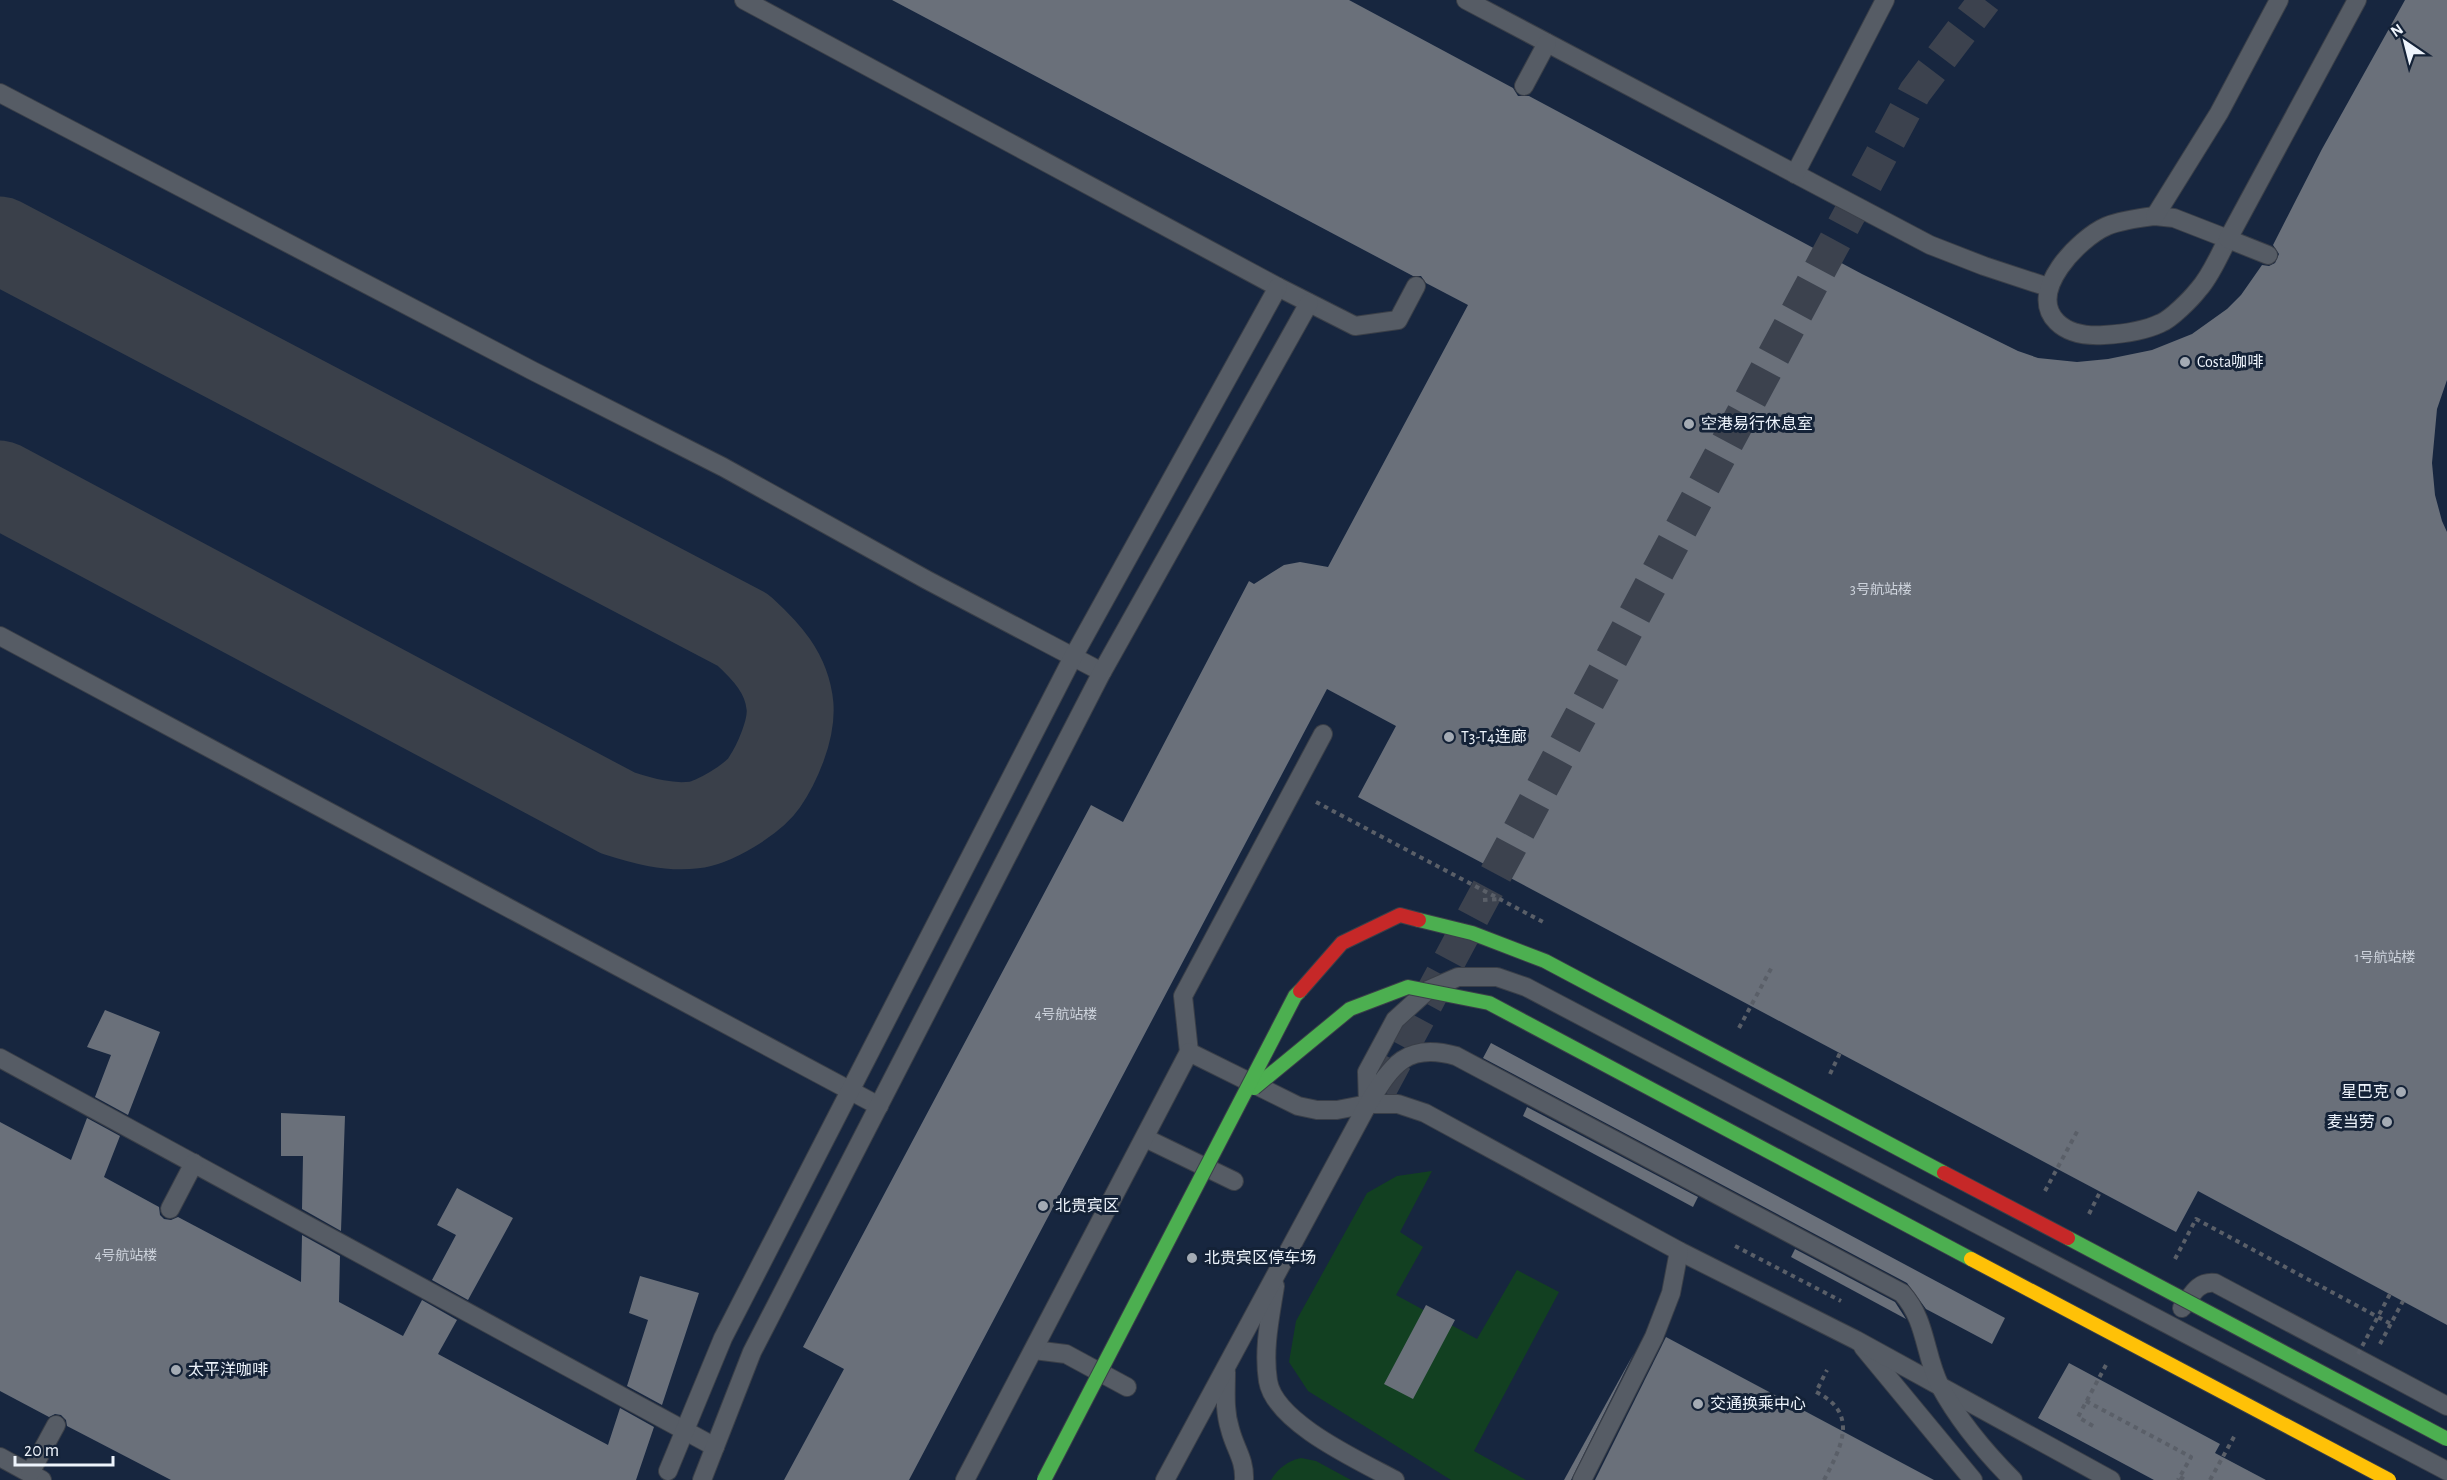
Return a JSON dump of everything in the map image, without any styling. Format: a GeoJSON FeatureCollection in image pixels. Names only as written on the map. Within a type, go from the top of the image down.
{"type":"FeatureCollection","features":[{"type":"Feature","properties":{"kind":"main road"},"geometry":{"type":"LineString","coordinates":[[1044,1480],[1295,996],[1342,943],[1400,915],[1472,933],[1545,961],[2447,1439]]}},
{"type":"Feature","properties":{"kind":"main road"},"geometry":{"type":"LineString","coordinates":[[1241,1099],[1350,1009],[1408,987],[1489,1003],[2389,1480]]}},
{"type":"Feature","properties":{"kind":"lane"},"geometry":{"type":"LineString","coordinates":[[744,0],[1278,287],[1355,326],[1398,320],[1416,286]]}},
{"type":"Feature","properties":{"kind":"lane"},"geometry":{"type":"LineString","coordinates":[[1466,0],[1930,245],[2048,287]]}},
{"type":"Feature","properties":{"kind":"lane"},"geometry":{"type":"LineString","coordinates":[[1795,174],[1885,0]]}},
{"type":"Feature","properties":{"kind":"lane"},"geometry":{"type":"LineString","coordinates":[[2156,216],[2219,113],[2279,0]]}},
{"type":"Feature","properties":{"kind":"lane"},"geometry":{"type":"LineString","coordinates":[[2268,255],[2228,239],[2174,218],[2156,216],[2130,219],[2105,227],[2080,245],[2058,269],[2048,287],[2050,309],[2056,322],[2084,336],[2121,334],[2163,323],[2200,289],[2228,239],[2357,0]]}},
{"type":"Feature","properties":{"kind":"lane"},"geometry":{"type":"LineString","coordinates":[[1524,86],[1547,43]]}},
{"type":"Feature","properties":{"kind":"lane"},"geometry":{"type":"LineString","coordinates":[[0,93],[533,371],[723,467],[927,580],[1102,672]]}},
{"type":"Feature","properties":{"kind":"lane"},"geometry":{"type":"LineString","coordinates":[[668,1471],[723,1338],[1073,657],[1278,287]]}},
{"type":"Feature","properties":{"kind":"lane"},"geometry":{"type":"LineString","coordinates":[[702,1480],[752,1352],[1102,672],[1309,303]]}},
{"type":"Feature","properties":{"kind":"lane"},"geometry":{"type":"LineString","coordinates":[[0,636],[879,1106]]}},
{"type":"Feature","properties":{"kind":"lane"},"geometry":{"type":"LineString","coordinates":[[965,1480],[1190,1052],[1183,996],[1323,734]]}},
{"type":"Feature","properties":{"kind":"lane"},"geometry":{"type":"LineString","coordinates":[[1368,1104],[1366,1072],[1395,1020],[1428,990],[1448,981],[1458,977],[1497,977],[1536,993],[2447,1471]]}},
{"type":"Feature","properties":{"kind":"lane"},"geometry":{"type":"LineString","coordinates":[[1165,1480],[1368,1104],[1386,1075],[1405,1057],[1426,1050],[1456,1056],[1902,1293],[1918,1314],[1940,1385],[1986,1453],[2013,1480]]}},
{"type":"Feature","properties":{"kind":"lane"},"geometry":{"type":"LineString","coordinates":[[1190,1052],[1298,1106],[1317,1110],[1337,1110],[1368,1104],[1398,1104],[1425,1113],[1679,1251],[1856,1340],[2111,1480]]}},
{"type":"Feature","properties":{"kind":"lane"},"geometry":{"type":"LineString","coordinates":[[0,1058],[715,1447]]}},
{"type":"Feature","properties":{"kind":"lane"},"geometry":{"type":"LineString","coordinates":[[1145,1138],[1234,1181]]}},
{"type":"Feature","properties":{"kind":"lane"},"geometry":{"type":"LineString","coordinates":[[170,1209],[194,1163]]}},
{"type":"Feature","properties":{"kind":"lane"},"geometry":{"type":"LineString","coordinates":[[1582,1480],[1654,1338],[1671,1293],[1679,1251]]}},
{"type":"Feature","properties":{"kind":"lane"},"geometry":{"type":"LineString","coordinates":[[1277,1272],[1266,1344],[1269,1384],[1282,1410],[1316,1436],[1395,1480]]}},
{"type":"Feature","properties":{"kind":"lane"},"geometry":{"type":"LineString","coordinates":[[2165,1322],[2179,1312],[2199,1285],[2206,1282],[2215,1283],[2447,1406]]}},
{"type":"Feature","properties":{"kind":"lane"},"geometry":{"type":"LineString","coordinates":[[1856,1340],[1972,1480]]}},
{"type":"Feature","properties":{"kind":"lane"},"geometry":{"type":"LineString","coordinates":[[1034,1350],[1066,1354],[1127,1387]]}},
{"type":"Feature","properties":{"kind":"lane"},"geometry":{"type":"LineString","coordinates":[[1226,1367],[1226,1411],[1230,1431],[1245,1466],[1244,1480]]}},
{"type":"Feature","properties":{"kind":"lane"},"geometry":{"type":"LineString","coordinates":[[0,1457],[36,1477],[56,1425]]}},
{"type":"Feature","properties":{"kind":"path"},"geometry":{"type":"LineString","coordinates":[[1293,790],[1552,927]]}},
{"type":"Feature","properties":{"kind":"path"},"geometry":{"type":"LineString","coordinates":[[1731,1022],[1740,1028]]}},
{"type":"Feature","properties":{"kind":"path"},"geometry":{"type":"LineString","coordinates":[[1829,1075],[1840,1053]]}},
{"type":"Feature","properties":{"kind":"path"},"geometry":{"type":"LineString","coordinates":[[1819,1070],[1839,1081]]}},
{"type":"Feature","properties":{"kind":"path"},"geometry":{"type":"LineString","coordinates":[[2037,1187],[2047,1192]]}},
{"type":"Feature","properties":{"kind":"path"},"geometry":{"type":"LineString","coordinates":[[2088,1215],[2100,1192]]}},
{"type":"Feature","properties":{"kind":"path"},"geometry":{"type":"LineString","coordinates":[[2078,1209],[2098,1220]]}},
{"type":"Feature","properties":{"kind":"path"},"geometry":{"type":"LineString","coordinates":[[2165,1255],[2174,1260],[2196,1219],[2391,1324]]}},
{"type":"Feature","properties":{"kind":"path"},"geometry":{"type":"LineString","coordinates":[[1735,1246],[1847,1304]]}},
{"type":"Feature","properties":{"kind":"path"},"geometry":{"type":"LineString","coordinates":[[2093,1426],[2078,1417],[2109,1361]]}},
{"type":"Feature","properties":{"kind":"path"},"geometry":{"type":"LineString","coordinates":[[1824,1480],[1838,1455],[1844,1430],[1841,1413],[1833,1402],[1816,1392],[1827,1370]]}},
{"type":"Feature","properties":{"kind":"path"},"geometry":{"type":"LineString","coordinates":[[2086,1401],[2191,1457],[2179,1479],[2185,1480]]}},
{"type":"Feature","properties":{"kind":"path"},"geometry":{"type":"LineString","coordinates":[[2210,1480],[2238,1430]]}},
{"type":"Feature","properties":{"kind":"shaded area"},"geometry":{"type":"Polygon","coordinates":[[[0,0],[2447,0],[2447,1480],[0,1480],[0,0]]]}},
{"type":"Feature","properties":{"kind":"green space"},"geometry":{"type":"Polygon","coordinates":[[[1432,1171],[1400,1232],[1423,1247],[1396,1295],[1477,1339],[1517,1270],[1559,1292],[1474,1451],[1526,1480],[1451,1480],[1308,1391],[1289,1362],[1296,1321],[1367,1193],[1397,1176],[1432,1171]]]}},
{"type":"Feature","properties":{"kind":"green space"},"geometry":{"type":"Polygon","coordinates":[[[1301,1458],[1316,1461],[1351,1480],[1271,1480],[1284,1466],[1301,1458]]]}},
{"type":"Feature","properties":{"kind":"building"},"geometry":{"type":"Polygon","coordinates":[[[892,0],[1349,0],[1513,88],[1518,96],[1529,96],[1862,274],[2018,351],[2038,358],[2077,362],[2108,359],[2152,350],[2192,334],[2227,309],[2241,295],[2262,265],[2269,266],[2275,263],[2279,254],[2273,245],[2322,149],[2405,0],[2447,0],[2447,380],[2437,409],[2432,463],[2435,495],[2447,532],[2447,1325],[2198,1191],[2176,1232],[1358,797],[1396,726],[1327,689],[909,1480],[784,1480],[844,1369],[803,1347],[1091,805],[1123,822],[1249,581],[1254,584],[1284,565],[1300,562],[1328,567],[1468,305],[1426,283],[1421,276],[1413,276],[892,0]]]}},
{"type":"Feature","properties":{"kind":"building"},"geometry":{"type":"Polygon","coordinates":[[[105,1010],[160,1032],[128,1115],[95,1097],[111,1055],[87,1047],[105,1010]]]}},
{"type":"Feature","properties":{"kind":"building"},"geometry":{"type":"Polygon","coordinates":[[[1491,1043],[2005,1318],[1992,1344],[1926,1309],[1907,1283],[1483,1058],[1491,1043]]]}},
{"type":"Feature","properties":{"kind":"building"},"geometry":{"type":"Polygon","coordinates":[[[1527,1107],[1698,1197],[1693,1207],[1523,1116],[1527,1107]]]}},
{"type":"Feature","properties":{"kind":"building"},"geometry":{"type":"Polygon","coordinates":[[[281,1113],[345,1116],[341,1231],[302,1209],[303,1156],[281,1156],[281,1113]]]}},
{"type":"Feature","properties":{"kind":"building"},"geometry":{"type":"Polygon","coordinates":[[[87,1118],[120,1136],[104,1177],[159,1207],[160,1215],[164,1219],[171,1220],[178,1217],[301,1282],[302,1235],[340,1256],[339,1302],[403,1336],[422,1300],[457,1320],[438,1354],[608,1445],[620,1408],[654,1427],[636,1480],[171,1480],[67,1426],[66,1420],[61,1415],[55,1414],[49,1417],[0,1391],[0,1122],[71,1160],[87,1118]]]}},
{"type":"Feature","properties":{"kind":"building"},"geometry":{"type":"Polygon","coordinates":[[[457,1188],[513,1218],[468,1300],[432,1280],[456,1235],[437,1225],[457,1188]]]}},
{"type":"Feature","properties":{"kind":"building"},"geometry":{"type":"Polygon","coordinates":[[[1795,1249],[1895,1302],[1906,1319],[1791,1257],[1795,1249]]]}},
{"type":"Feature","properties":{"kind":"building"},"geometry":{"type":"Polygon","coordinates":[[[640,1276],[699,1293],[662,1405],[627,1386],[648,1320],[629,1313],[640,1276]]]}},
{"type":"Feature","properties":{"kind":"building"},"geometry":{"type":"Polygon","coordinates":[[[1426,1305],[1455,1320],[1413,1399],[1384,1384],[1426,1305]]]}},
{"type":"Feature","properties":{"kind":"building","name":"交通换乘中心"},"geometry":{"type":"Polygon","coordinates":[[[1666,1337],[1934,1480],[1595,1480],[1666,1337]]]}},
{"type":"Feature","properties":{"kind":"building"},"geometry":{"type":"Polygon","coordinates":[[[1634,1353],[1571,1480],[1564,1480],[1634,1353]]]}},
{"type":"Feature","properties":{"kind":"building"},"geometry":{"type":"Polygon","coordinates":[[[2069,1363],[2220,1444],[2215,1453],[2266,1480],[2154,1480],[2038,1418],[2069,1363]]]}},
{"type":"Feature","properties":{"kind":"taxiway"},"geometry":{"type":"LineString","coordinates":[[0,240],[743,630],[760,646],[785,683],[790,715],[783,746],[774,766],[759,789],[742,803],[712,820],[694,825],[675,826],[618,813],[0,484]]}},
{"type":"Feature","properties":{"kind":"tunnel"},"geometry":{"type":"LineString","coordinates":[[1380,1090],[1915,92],[1985,0]]}},
{"type":"Feature","properties":{"kind":"traffic: fast"},"geometry":{"type":"LineString","coordinates":[[1419,920],[1472,933],[1545,961],[1944,1173]]}},
{"type":"Feature","properties":{"kind":"traffic: fast"},"geometry":{"type":"LineString","coordinates":[[1254,1088],[1350,1009],[1408,987],[1489,1003],[1971,1259]]}},
{"type":"Feature","properties":{"kind":"traffic: fast"},"geometry":{"type":"LineString","coordinates":[[1044,1480],[1295,996],[1300,991]]}},
{"type":"Feature","properties":{"kind":"traffic: fast"},"geometry":{"type":"LineString","coordinates":[[2068,1238],[2447,1439]]}},
{"type":"Feature","properties":{"kind":"traffic: slow"},"geometry":{"type":"LineString","coordinates":[[1971,1259],[2389,1480]]}},
{"type":"Feature","properties":{"kind":"traffic: jam"},"geometry":{"type":"LineString","coordinates":[[1300,991],[1342,943],[1400,915],[1419,920]]}},
{"type":"Feature","properties":{"kind":"traffic: jam"},"geometry":{"type":"LineString","coordinates":[[1944,1173],[2068,1238]]}},
{"type":"Feature","properties":{"kind":"place","name":"Costa咖啡"},"geometry":{"type":"Point","coordinates":[2185,362]}},
{"type":"Feature","properties":{"kind":"place","name":"空港易行休息室"},"geometry":{"type":"Point","coordinates":[1689,424]}},
{"type":"Feature","properties":{"kind":"place","name":"T3-T4连廊"},"geometry":{"type":"Point","coordinates":[1449,737]}},
{"type":"Feature","properties":{"kind":"place","name":"星巴克"},"geometry":{"type":"Point","coordinates":[2401,1092]}},
{"type":"Feature","properties":{"kind":"place","name":"麦当劳"},"geometry":{"type":"Point","coordinates":[2387,1122]}},
{"type":"Feature","properties":{"kind":"place","name":"北贵宾区"},"geometry":{"type":"Point","coordinates":[1043,1206]}},
{"type":"Feature","properties":{"kind":"place","name":"北贵宾区停车场"},"geometry":{"type":"Point","coordinates":[1192,1258]}},
{"type":"Feature","properties":{"kind":"place","name":"太平洋咖啡"},"geometry":{"type":"Point","coordinates":[176,1370]}},
{"type":"Feature","properties":{"kind":"place","name":"交通换乘中心"},"geometry":{"type":"Point","coordinates":[1698,1404]}}]}
